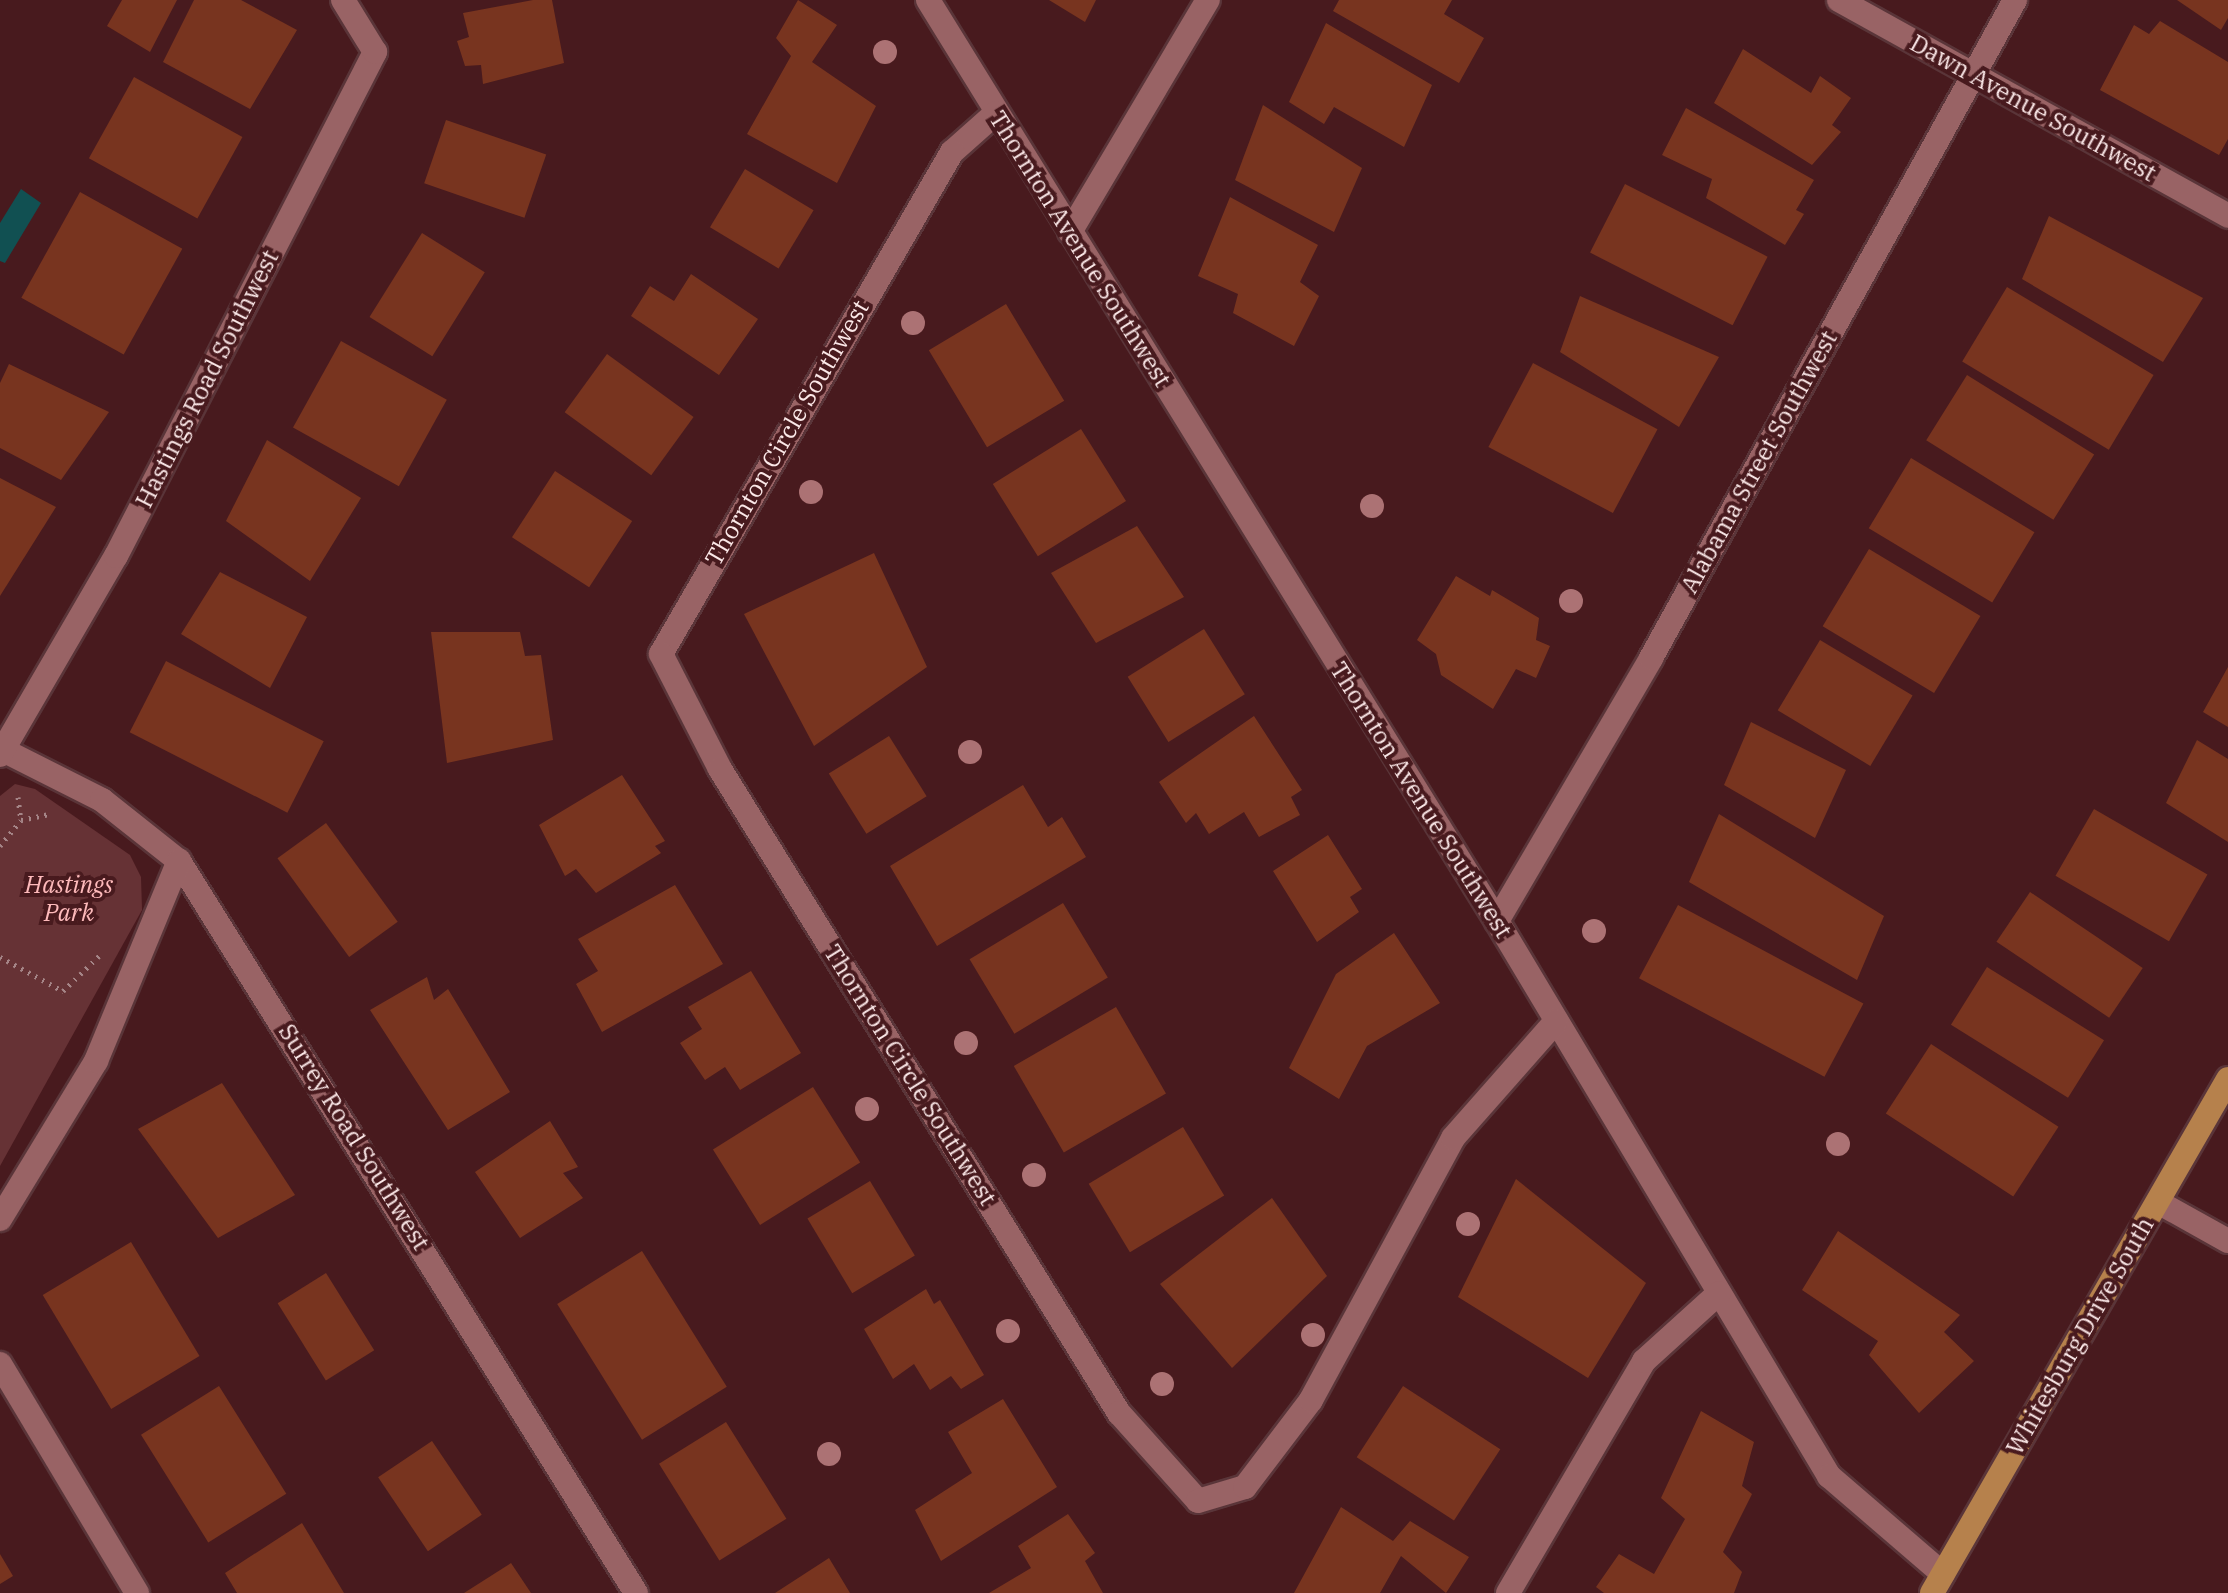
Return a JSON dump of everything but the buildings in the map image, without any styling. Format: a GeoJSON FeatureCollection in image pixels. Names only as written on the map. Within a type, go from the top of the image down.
{"type":"FeatureCollection","features":[{"type":"Feature","properties":{"kind":"main road","name":"Whitesburg Drive South"},"geometry":{"type":"LineString","coordinates":[[1937,1584],[2228,1079]]}},
{"type":"Feature","properties":{"kind":"street","name":"Hastings Road Southwest"},"geometry":{"type":"LineString","coordinates":[[1,752],[116,556],[375,52],[343,0]]}},
{"type":"Feature","properties":{"kind":"street","name":"Thornton Avenue Southwest"},"geometry":{"type":"LineString","coordinates":[[928,0],[1497,921],[1829,1476],[1937,1584]]}},
{"type":"Feature","properties":{"kind":"street"},"geometry":{"type":"LineString","coordinates":[[1070,232],[1208,0]]}},
{"type":"Feature","properties":{"kind":"street","name":"Dawn Avenue Southwest"},"geometry":{"type":"LineString","coordinates":[[1839,0],[2228,216]]}},
{"type":"Feature","properties":{"kind":"street","name":"Alabama Street Southwest"},"geometry":{"type":"LineString","coordinates":[[1497,921],[1651,658],[2015,0]]}},
{"type":"Feature","properties":{"kind":"street","name":"Thornton Circle Southwest"},"geometry":{"type":"LineString","coordinates":[[996,113],[952,152],[661,654],[720,769],[1119,1413],[1198,1501],[1245,1487],[1286,1434],[1311,1400],[1453,1138],[1556,1021]]}},
{"type":"Feature","properties":{"kind":"street","name":"Surrey Road Southwest"},"geometry":{"type":"LineString","coordinates":[[1,752],[102,800],[179,861],[636,1593]]}},
{"type":"Feature","properties":{"kind":"street"},"geometry":{"type":"LineString","coordinates":[[0,1219],[96,1061],[179,861]]}},
{"type":"Feature","properties":{"kind":"street"},"geometry":{"type":"LineString","coordinates":[[2158,1202],[2228,1241]]}},
{"type":"Feature","properties":{"kind":"street"},"geometry":{"type":"LineString","coordinates":[[1508,1593],[1644,1361],[1719,1293]]}},
{"type":"Feature","properties":{"kind":"street"},"geometry":{"type":"LineString","coordinates":[[0,1364],[137,1593]]}},
{"type":"Feature","properties":{"kind":"path"},"geometry":{"type":"LineString","coordinates":[[0,846],[21,820],[59,812]]}},
{"type":"Feature","properties":{"kind":"path"},"geometry":{"type":"LineString","coordinates":[[1,960],[63,991],[109,942]]}},
{"type":"Feature","properties":{"kind":"green space","name":"Hastings Park"},"geometry":{"type":"Polygon","coordinates":[[[15,784],[35,789],[130,855],[141,877],[142,910],[0,1166],[0,796],[15,784]]]}},
{"type":"Feature","properties":{"kind":"water"},"geometry":{"type":"Polygon","coordinates":[[[21,189],[41,203],[5,263],[0,261],[0,223],[21,189]]]}}]}
